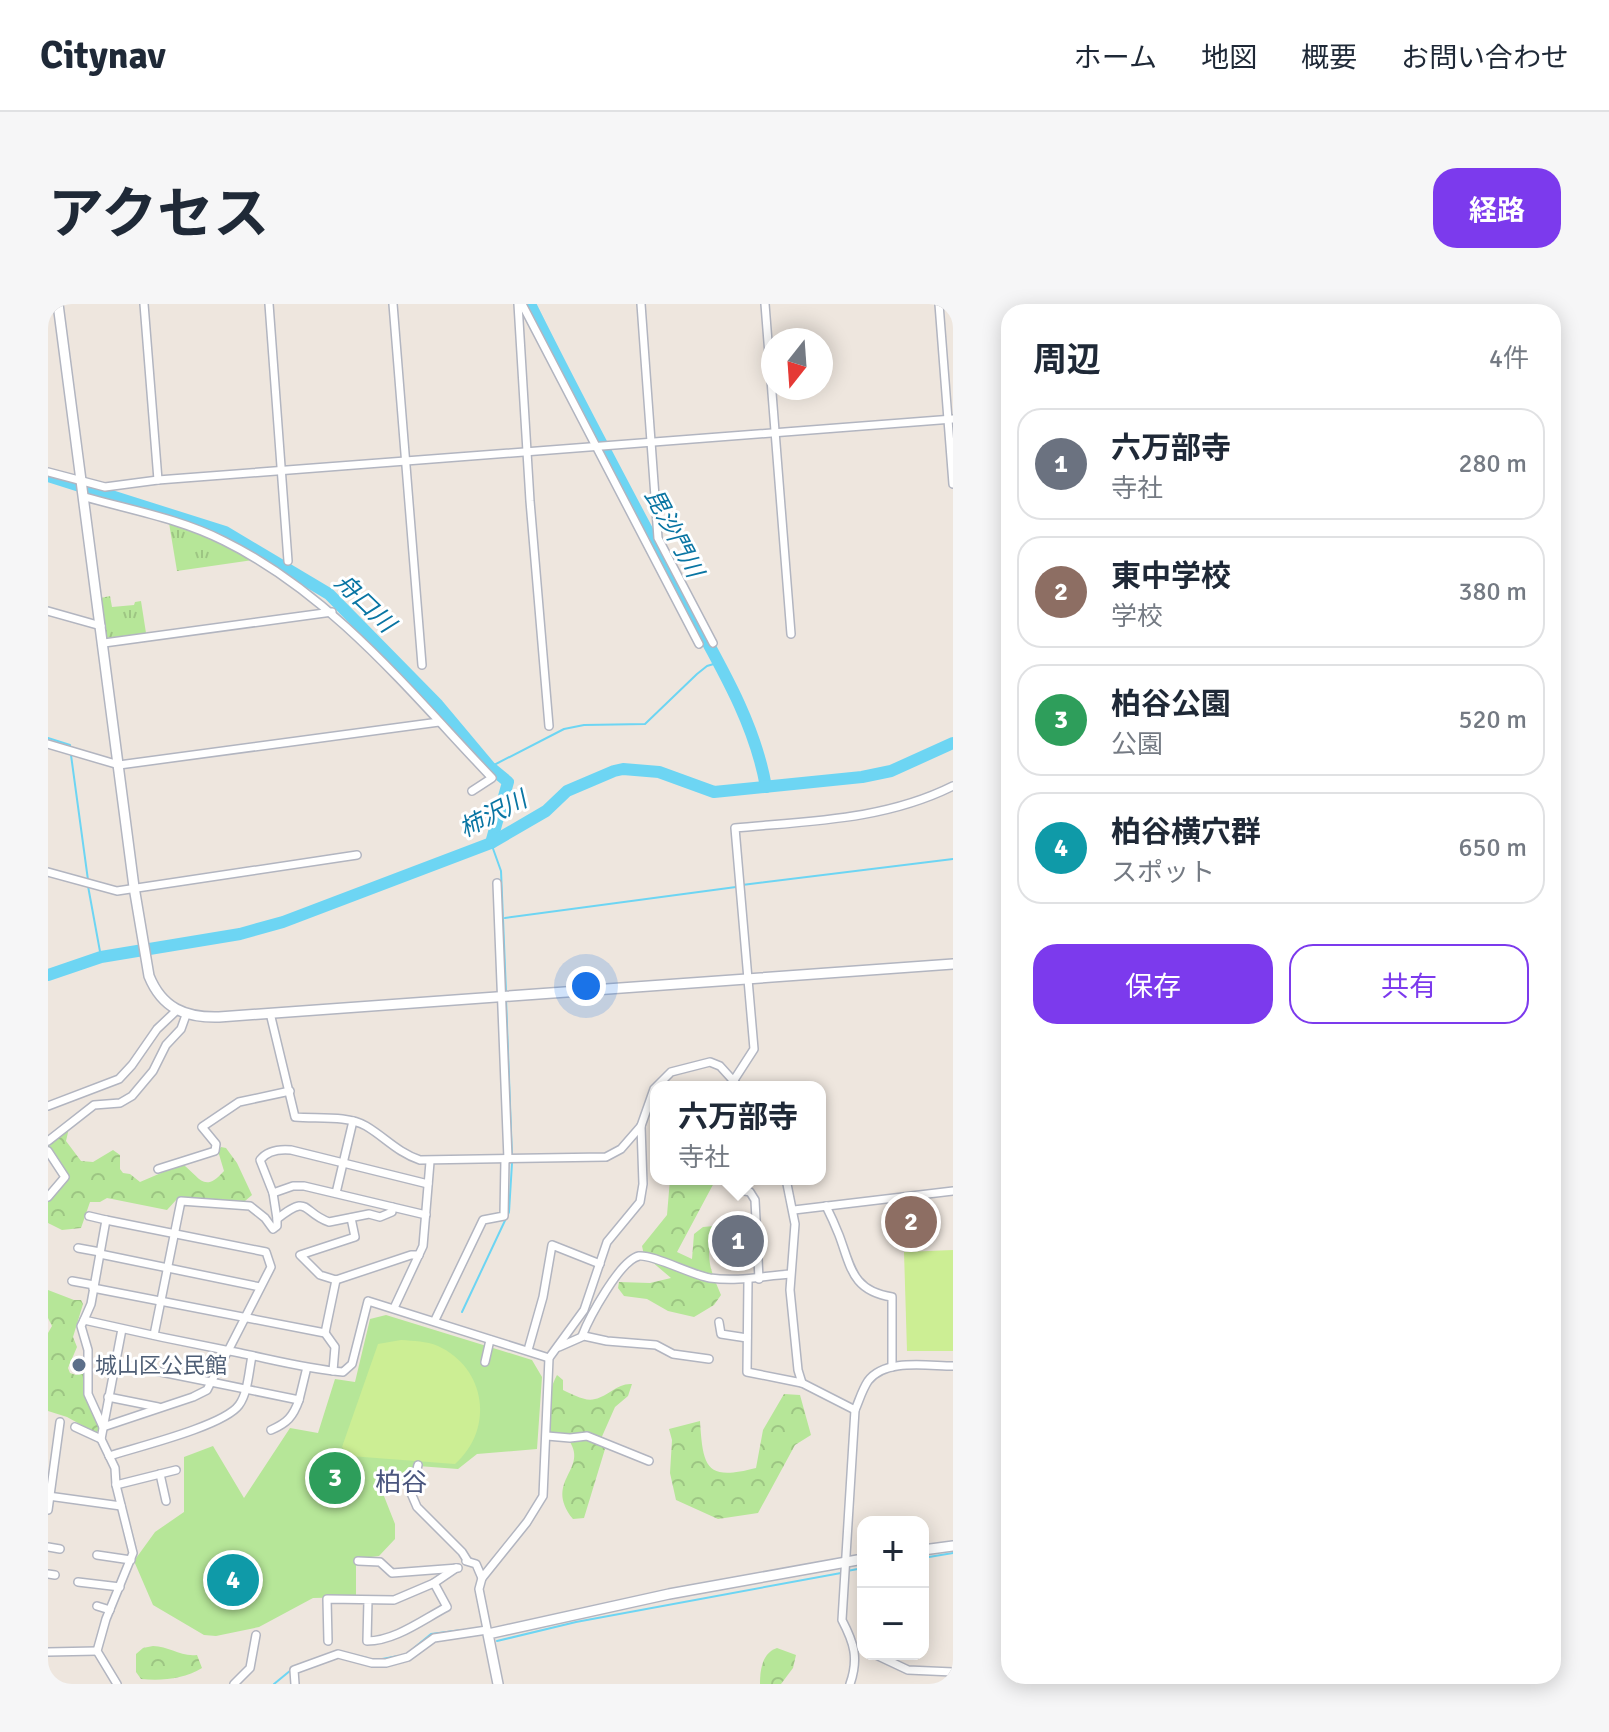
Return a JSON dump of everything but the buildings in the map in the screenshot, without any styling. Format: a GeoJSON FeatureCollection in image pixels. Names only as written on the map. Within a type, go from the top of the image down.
{"type":"FeatureCollection","features":[{"type":"Feature","properties":{"kind":"street"},"geometry":{"type":"LineString","coordinates":[[58,304],[104,643],[124,829],[149,976],[160,996],[181,1013],[205,1017],[270,1013],[953,964]]}},
{"type":"Feature","properties":{"kind":"street"},"geometry":{"type":"LineString","coordinates":[[144,304],[158,480]]}},
{"type":"Feature","properties":{"kind":"street"},"geometry":{"type":"LineString","coordinates":[[269,304],[288,561]]}},
{"type":"Feature","properties":{"kind":"street"},"geometry":{"type":"LineString","coordinates":[[393,304],[422,665]]}},
{"type":"Feature","properties":{"kind":"street"},"geometry":{"type":"LineString","coordinates":[[520,304],[699,644]]}},
{"type":"Feature","properties":{"kind":"street"},"geometry":{"type":"LineString","coordinates":[[520,304],[530,501],[549,726]]}},
{"type":"Feature","properties":{"kind":"street"},"geometry":{"type":"LineString","coordinates":[[641,304],[658,538],[713,643]]}},
{"type":"Feature","properties":{"kind":"street"},"geometry":{"type":"LineString","coordinates":[[765,304],[791,634]]}},
{"type":"Feature","properties":{"kind":"street"},"geometry":{"type":"LineString","coordinates":[[939,304],[953,484]]}},
{"type":"Feature","properties":{"kind":"street"},"geometry":{"type":"LineString","coordinates":[[48,472],[105,487],[158,480],[950,419]]}},
{"type":"Feature","properties":{"kind":"street"},"geometry":{"type":"LineString","coordinates":[[85,497],[180,523],[221,539],[264,562],[332,612],[492,778],[472,791]]}},
{"type":"Feature","properties":{"kind":"street"},"geometry":{"type":"LineString","coordinates":[[48,611],[101,626]]}},
{"type":"Feature","properties":{"kind":"street"},"geometry":{"type":"LineString","coordinates":[[104,643],[332,612]]}},
{"type":"Feature","properties":{"kind":"street"},"geometry":{"type":"LineString","coordinates":[[48,744],[119,765],[439,722]]}},
{"type":"Feature","properties":{"kind":"street"},"geometry":{"type":"LineString","coordinates":[[737,1081],[754,1049],[735,828],[892,810],[953,786]]}},
{"type":"Feature","properties":{"kind":"street"},"geometry":{"type":"LineString","coordinates":[[48,872],[107,890],[357,855]]}},
{"type":"Feature","properties":{"kind":"street"},"geometry":{"type":"LineString","coordinates":[[435,1320],[483,1220],[504,1216],[506,1159],[497,883]]}},
{"type":"Feature","properties":{"kind":"street"},"geometry":{"type":"LineString","coordinates":[[48,1106],[119,1079],[157,1029],[181,1013]]}},
{"type":"Feature","properties":{"kind":"street"},"geometry":{"type":"LineString","coordinates":[[48,1141],[94,1105],[120,1103],[132,1096],[153,1071],[166,1045],[181,1029],[181,1013]]}},
{"type":"Feature","properties":{"kind":"street"},"geometry":{"type":"LineString","coordinates":[[270,1013],[295,1117],[353,1121],[365,1125],[399,1152],[430,1162],[612,1155],[641,1126]]}},
{"type":"Feature","properties":{"kind":"street"},"geometry":{"type":"LineString","coordinates":[[662,1081],[671,1072],[710,1062],[720,1066],[734,1081]]}},
{"type":"Feature","properties":{"kind":"street"},"geometry":{"type":"LineString","coordinates":[[158,1169],[215,1151],[216,1144],[202,1127],[239,1102],[290,1091]]}},
{"type":"Feature","properties":{"kind":"street"},"geometry":{"type":"LineString","coordinates":[[498,1684],[479,1589],[482,1578],[527,1522],[543,1496],[549,1358],[584,1310],[607,1242],[635,1210],[642,1194],[641,1126],[650,1100]]}},
{"type":"Feature","properties":{"kind":"street"},"geometry":{"type":"LineString","coordinates":[[336,1193],[353,1121]]}},
{"type":"Feature","properties":{"kind":"street"},"geometry":{"type":"LineString","coordinates":[[154,1335],[181,1201],[250,1206],[273,1229],[277,1226],[277,1219],[273,1193],[260,1164],[261,1157],[266,1154],[291,1150],[428,1184]]}},
{"type":"Feature","properties":{"kind":"street"},"geometry":{"type":"LineString","coordinates":[[48,1151],[65,1177],[48,1197]]}},
{"type":"Feature","properties":{"kind":"street"},"geometry":{"type":"LineString","coordinates":[[394,1308],[424,1242],[430,1162]]}},
{"type":"Feature","properties":{"kind":"street"},"geometry":{"type":"LineString","coordinates":[[273,1193],[298,1185],[426,1215]]}},
{"type":"Feature","properties":{"kind":"street"},"geometry":{"type":"LineString","coordinates":[[788,1185],[796,1237],[790,1274],[798,1370],[802,1383]]}},
{"type":"Feature","properties":{"kind":"street"},"geometry":{"type":"LineString","coordinates":[[745,1191],[753,1194],[755,1200],[759,1279]]}},
{"type":"Feature","properties":{"kind":"street"},"geometry":{"type":"LineString","coordinates":[[794,1210],[953,1191]]}},
{"type":"Feature","properties":{"kind":"street"},"geometry":{"type":"LineString","coordinates":[[277,1219],[290,1209],[302,1206],[326,1222],[369,1214],[380,1217],[392,1212],[392,1207]]}},
{"type":"Feature","properties":{"kind":"street"},"geometry":{"type":"LineString","coordinates":[[826,1206],[851,1271],[864,1287],[878,1295],[892,1297],[892,1367]]}},
{"type":"Feature","properties":{"kind":"street"},"geometry":{"type":"LineString","coordinates":[[89,1216],[266,1252],[272,1265],[207,1390],[103,1427]]}},
{"type":"Feature","properties":{"kind":"street"},"geometry":{"type":"LineString","coordinates":[[351,1218],[355,1237],[299,1256],[320,1275],[336,1280],[419,1255]]}},
{"type":"Feature","properties":{"kind":"street"},"geometry":{"type":"LineString","coordinates":[[103,1427],[88,1394],[88,1350],[81,1326],[91,1304],[106,1220]]}},
{"type":"Feature","properties":{"kind":"street"},"geometry":{"type":"LineString","coordinates":[[528,1350],[543,1297],[552,1245],[600,1264]]}},
{"type":"Feature","properties":{"kind":"street"},"geometry":{"type":"LineString","coordinates":[[78,1248],[260,1287]]}},
{"type":"Feature","properties":{"kind":"street"},"geometry":{"type":"LineString","coordinates":[[582,1336],[592,1314],[617,1276],[629,1261],[638,1256],[650,1257],[694,1275],[748,1281],[790,1274]]}},
{"type":"Feature","properties":{"kind":"street"},"geometry":{"type":"LineString","coordinates":[[333,1371],[336,1352],[325,1333],[336,1280]]}},
{"type":"Feature","properties":{"kind":"street"},"geometry":{"type":"LineString","coordinates":[[72,1281],[160,1302],[325,1333]]}},
{"type":"Feature","properties":{"kind":"street"},"geometry":{"type":"LineString","coordinates":[[748,1281],[747,1372],[802,1383],[855,1410]]}},
{"type":"Feature","properties":{"kind":"street"},"geometry":{"type":"LineString","coordinates":[[84,1320],[343,1372],[352,1364],[368,1301],[549,1358]]}},
{"type":"Feature","properties":{"kind":"street"},"geometry":{"type":"LineString","coordinates":[[719,1322],[721,1334],[747,1338]]}},
{"type":"Feature","properties":{"kind":"street"},"geometry":{"type":"LineString","coordinates":[[117,1684],[97,1651],[131,1560],[132,1545],[116,1485],[115,1468],[101,1439],[122,1329]]}},
{"type":"Feature","properties":{"kind":"street"},"geometry":{"type":"LineString","coordinates":[[557,1348],[582,1336],[656,1345],[673,1354],[709,1359]]}},
{"type":"Feature","properties":{"kind":"street"},"geometry":{"type":"LineString","coordinates":[[485,1362],[490,1340]]}},
{"type":"Feature","properties":{"kind":"street"},"geometry":{"type":"LineString","coordinates":[[109,1456],[213,1421],[238,1406],[245,1390],[252,1356]]}},
{"type":"Feature","properties":{"kind":"street"},"geometry":{"type":"LineString","coordinates":[[101,1360],[299,1400]]}},
{"type":"Feature","properties":{"kind":"street"},"geometry":{"type":"LineString","coordinates":[[850,1684],[856,1661],[853,1643],[842,1620],[855,1410],[870,1379],[877,1372],[892,1367],[953,1366]]}},
{"type":"Feature","properties":{"kind":"street"},"geometry":{"type":"LineString","coordinates":[[271,1430],[294,1415],[307,1367]]}},
{"type":"Feature","properties":{"kind":"street"},"geometry":{"type":"LineString","coordinates":[[108,1397],[161,1408]]}},
{"type":"Feature","properties":{"kind":"street"},"geometry":{"type":"LineString","coordinates":[[48,1427],[60,1426],[48,1510]]}},
{"type":"Feature","properties":{"kind":"street"},"geometry":{"type":"LineString","coordinates":[[75,1427],[101,1439]]}},
{"type":"Feature","properties":{"kind":"street"},"geometry":{"type":"LineString","coordinates":[[547,1436],[587,1436],[649,1461]]}},
{"type":"Feature","properties":{"kind":"street"},"geometry":{"type":"LineString","coordinates":[[418,1465],[411,1493],[417,1507],[467,1560],[476,1564],[482,1578]]}},
{"type":"Feature","properties":{"kind":"street"},"geometry":{"type":"LineString","coordinates":[[116,1485],[176,1470]]}},
{"type":"Feature","properties":{"kind":"street"},"geometry":{"type":"LineString","coordinates":[[160,1474],[166,1501]]}},
{"type":"Feature","properties":{"kind":"street"},"geometry":{"type":"LineString","coordinates":[[49,1496],[121,1506]]}},
{"type":"Feature","properties":{"kind":"street"},"geometry":{"type":"LineString","coordinates":[[929,1549],[953,1546]]}},
{"type":"Feature","properties":{"kind":"street"},"geometry":{"type":"LineString","coordinates":[[48,1547],[60,1549]]}},
{"type":"Feature","properties":{"kind":"street"},"geometry":{"type":"LineString","coordinates":[[97,1555],[131,1560]]}},
{"type":"Feature","properties":{"kind":"street"},"geometry":{"type":"LineString","coordinates":[[328,1641],[327,1599],[394,1600],[434,1583],[467,1560]]}},
{"type":"Feature","properties":{"kind":"street"},"geometry":{"type":"LineString","coordinates":[[358,1561],[380,1562],[392,1573],[458,1568]]}},
{"type":"Feature","properties":{"kind":"street"},"geometry":{"type":"LineString","coordinates":[[295,1684],[294,1670],[338,1654],[372,1663],[386,1663],[408,1657],[434,1638],[487,1632],[669,1594],[857,1561]]}},
{"type":"Feature","properties":{"kind":"street"},"geometry":{"type":"LineString","coordinates":[[78,1582],[120,1587]]}},
{"type":"Feature","properties":{"kind":"street"},"geometry":{"type":"LineString","coordinates":[[368,1600],[367,1641],[377,1641],[393,1636],[447,1607],[434,1583]]}},
{"type":"Feature","properties":{"kind":"street"},"geometry":{"type":"LineString","coordinates":[[97,1606],[110,1610]]}},
{"type":"Feature","properties":{"kind":"street"},"geometry":{"type":"LineString","coordinates":[[234,1684],[250,1668],[256,1635]]}},
{"type":"Feature","properties":{"kind":"street"},"geometry":{"type":"LineString","coordinates":[[853,1643],[857,1645]]}},
{"type":"Feature","properties":{"kind":"street"},"geometry":{"type":"LineString","coordinates":[[48,1652],[97,1651]]}},
{"type":"Feature","properties":{"kind":"street"},"geometry":{"type":"LineString","coordinates":[[887,1660],[908,1670],[953,1672]]}},
{"type":"Feature","properties":{"kind":"green space"},"geometry":{"type":"Polygon","coordinates":[[[169,523],[204,536],[253,560],[177,571],[169,523]]]}},
{"type":"Feature","properties":{"kind":"green space"},"geometry":{"type":"Polygon","coordinates":[[[110,596],[112,607],[134,605],[141,601],[146,633],[107,638],[101,598],[110,596]]]}},
{"type":"Feature","properties":{"kind":"green space"},"geometry":{"type":"Polygon","coordinates":[[[69,1128],[66,1141],[81,1161],[93,1162],[113,1150],[120,1155],[123,1173],[140,1182],[182,1164],[202,1181],[211,1182],[224,1171],[218,1151],[221,1147],[226,1148],[252,1195],[245,1201],[182,1198],[167,1210],[107,1198],[90,1202],[81,1228],[62,1230],[48,1223],[48,1202],[66,1179],[49,1147],[50,1142],[69,1128]]]}},
{"type":"Feature","properties":{"kind":"green space"},"geometry":{"type":"Polygon","coordinates":[[[670,1185],[713,1185],[677,1252],[692,1259],[694,1234],[703,1227],[714,1226],[710,1262],[721,1295],[714,1305],[694,1317],[668,1311],[647,1299],[624,1296],[618,1288],[619,1282],[650,1283],[671,1278],[644,1255],[642,1246],[667,1215],[670,1185]]]}},
{"type":"Feature","properties":{"kind":"green space"},"geometry":{"type":"Polygon","coordinates":[[[953,1250],[953,1351],[907,1351],[904,1252],[953,1250]]]}},
{"type":"Feature","properties":{"kind":"green space"},"geometry":{"type":"Polygon","coordinates":[[[48,1290],[81,1300],[83,1304],[73,1337],[77,1347],[68,1368],[70,1373],[76,1375],[85,1373],[86,1396],[100,1428],[96,1433],[67,1417],[48,1411],[48,1333],[52,1326],[48,1318],[48,1290]]]}},
{"type":"Feature","properties":{"kind":"green space"},"geometry":{"type":"Polygon","coordinates":[[[386,1315],[532,1360],[542,1377],[537,1449],[477,1454],[458,1469],[418,1466],[406,1488],[380,1486],[395,1524],[395,1539],[379,1556],[356,1559],[356,1597],[313,1598],[259,1627],[216,1636],[204,1635],[153,1605],[134,1561],[155,1532],[184,1512],[184,1457],[213,1446],[244,1498],[290,1428],[318,1433],[335,1379],[355,1382],[370,1319],[386,1315]]]}},
{"type":"Feature","properties":{"kind":"green space"},"geometry":{"type":"Polygon","coordinates":[[[401,1340],[438,1346],[467,1369],[475,1384],[480,1400],[476,1434],[468,1450],[455,1464],[350,1456],[342,1447],[378,1344],[401,1340]]]}},
{"type":"Feature","properties":{"kind":"green space"},"geometry":{"type":"Polygon","coordinates":[[[557,1375],[563,1380],[563,1390],[591,1400],[632,1384],[628,1396],[615,1407],[600,1441],[605,1449],[584,1518],[573,1519],[562,1494],[572,1467],[573,1449],[567,1438],[551,1437],[550,1398],[557,1375]]]}},
{"type":"Feature","properties":{"kind":"green space"},"geometry":{"type":"Polygon","coordinates":[[[784,1394],[800,1395],[811,1435],[795,1445],[758,1513],[718,1519],[676,1500],[670,1473],[672,1440],[669,1429],[700,1421],[703,1450],[710,1467],[727,1473],[756,1468],[763,1430],[784,1394]]]}},
{"type":"Feature","properties":{"kind":"green space"},"geometry":{"type":"Polygon","coordinates":[[[153,1646],[197,1655],[202,1668],[173,1678],[141,1679],[136,1672],[136,1654],[143,1648],[153,1646]]]}},
{"type":"Feature","properties":{"kind":"green space"},"geometry":{"type":"Polygon","coordinates":[[[777,1648],[796,1655],[793,1668],[781,1684],[760,1684],[765,1658],[777,1648]]]}},
{"type":"Feature","properties":{"kind":"waterway","name":"毘沙門川"},"geometry":{"type":"LineString","coordinates":[[530,304],[731,686],[752,736],[766,787]]}},
{"type":"Feature","properties":{"kind":"waterway","name":"舟口川"},"geometry":{"type":"LineString","coordinates":[[48,476],[225,532],[329,594],[438,705],[490,767],[508,782],[491,843]]}},
{"type":"Feature","properties":{"kind":"waterway"},"geometry":{"type":"LineString","coordinates":[[490,767],[564,729],[584,725],[645,724],[697,674],[717,663]]}},
{"type":"Feature","properties":{"kind":"waterway"},"geometry":{"type":"LineString","coordinates":[[48,738],[70,745],[70,749]]}},
{"type":"Feature","properties":{"kind":"waterway","name":"柿沢川"},"geometry":{"type":"LineString","coordinates":[[48,975],[101,957],[240,934],[283,922],[491,843],[546,811],[567,791],[614,771],[659,772],[714,792],[862,777],[891,771],[953,743]]}},
{"type":"Feature","properties":{"kind":"waterway"},"geometry":{"type":"LineString","coordinates":[[71,755],[88,880]]}},
{"type":"Feature","properties":{"kind":"waterway"},"geometry":{"type":"LineString","coordinates":[[491,843],[501,871],[506,992]]}},
{"type":"Feature","properties":{"kind":"waterway"},"geometry":{"type":"LineString","coordinates":[[742,885],[953,859]]}},
{"type":"Feature","properties":{"kind":"waterway"},"geometry":{"type":"LineString","coordinates":[[88,886],[101,957]]}},
{"type":"Feature","properties":{"kind":"waterway"},"geometry":{"type":"LineString","coordinates":[[505,918],[736,887]]}},
{"type":"Feature","properties":{"kind":"waterway"},"geometry":{"type":"LineString","coordinates":[[506,999],[512,1156]]}},
{"type":"Feature","properties":{"kind":"waterway"},"geometry":{"type":"LineString","coordinates":[[462,1312],[509,1212],[512,1163]]}},
{"type":"Feature","properties":{"kind":"waterway"},"geometry":{"type":"LineString","coordinates":[[929,1557],[953,1553]]}},
{"type":"Feature","properties":{"kind":"waterway"},"geometry":{"type":"LineString","coordinates":[[847,1571],[857,1569]]}},
{"type":"Feature","properties":{"kind":"waterway"},"geometry":{"type":"LineString","coordinates":[[497,1641],[576,1622],[841,1573]]}},
{"type":"Feature","properties":{"kind":"waterway"},"geometry":{"type":"LineString","coordinates":[[414,1648],[431,1634],[462,1630]]}},
{"type":"Feature","properties":{"kind":"waterway"},"geometry":{"type":"LineString","coordinates":[[342,1652],[367,1658]]}},
{"type":"Feature","properties":{"kind":"waterway"},"geometry":{"type":"LineString","coordinates":[[377,1660],[398,1656]]}},
{"type":"Feature","properties":{"kind":"waterway"},"geometry":{"type":"LineString","coordinates":[[274,1684],[291,1670]]}},
{"type":"Feature","properties":{"kind":"place","name":"東中学校"},"geometry":{"type":"Point","coordinates":[911,1222]}},
{"type":"Feature","properties":{"kind":"place","name":"六万部寺"},"geometry":{"type":"Point","coordinates":[738,1241]}},
{"type":"Feature","properties":{"kind":"place","name":"城山区公民館"},"geometry":{"type":"Point","coordinates":[79,1365]}},
{"type":"Feature","properties":{"kind":"place","name":"柏谷公園"},"geometry":{"type":"Point","coordinates":[335,1478]}},
{"type":"Feature","properties":{"kind":"place","name":"柏谷横穴群"},"geometry":{"type":"Point","coordinates":[233,1580]}},
{"type":"Feature","properties":{"kind":"district","name":"柏谷"},"geometry":{"type":"Point","coordinates":[401,1482]}}]}
